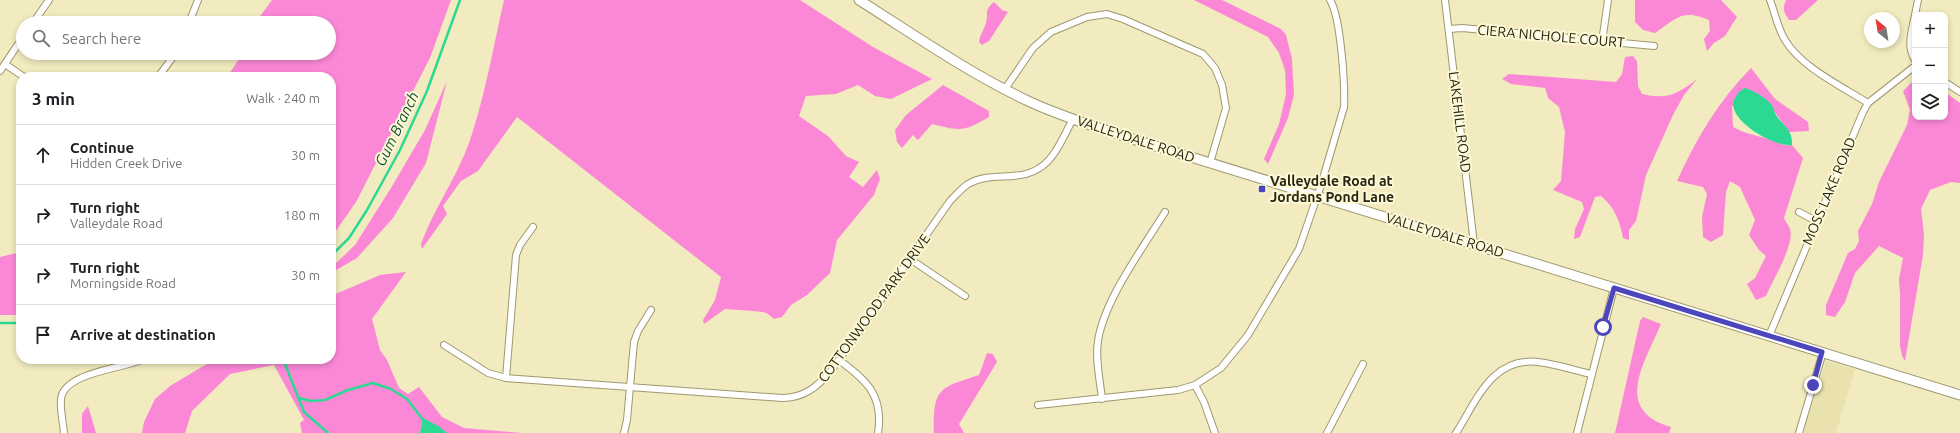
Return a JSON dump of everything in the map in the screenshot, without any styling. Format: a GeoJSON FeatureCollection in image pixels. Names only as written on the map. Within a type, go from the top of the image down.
{"type":"FeatureCollection","features":[{"type":"Feature","properties":{"kind":"street"},"geometry":{"type":"LineString","coordinates":[[38,16],[48,0]]}},
{"type":"Feature","properties":{"kind":"street"},"geometry":{"type":"LineString","coordinates":[[192,16],[198,0]]}},
{"type":"Feature","properties":{"kind":"street","name":"VALLEYDALE ROAD"},"geometry":{"type":"LineString","coordinates":[[859,0],[969,69],[1026,100],[1073,119],[1210,163],[1960,395]]}},
{"type":"Feature","properties":{"kind":"street"},"geometry":{"type":"LineString","coordinates":[[1038,405],[1171,392],[1195,385],[1221,368],[1248,334],[1299,249],[1318,196],[1344,107],[1345,90],[1337,18],[1330,0]]}},
{"type":"Feature","properties":{"kind":"street","name":"LAKEHILL ROAD"},"geometry":{"type":"LineString","coordinates":[[1445,0],[1474,244]]}},
{"type":"Feature","properties":{"kind":"street"},"geometry":{"type":"LineString","coordinates":[[1602,42],[1608,0]]}},
{"type":"Feature","properties":{"kind":"street"},"geometry":{"type":"LineString","coordinates":[[1770,0],[1784,39],[1794,52],[1803,61],[1868,103]]}},
{"type":"Feature","properties":{"kind":"street"},"geometry":{"type":"LineString","coordinates":[[1916,12],[1918,0]]}},
{"type":"Feature","properties":{"kind":"street"},"geometry":{"type":"LineString","coordinates":[[1005,89],[1033,48],[1051,32],[1087,17],[1107,14],[1123,19],[1203,54],[1215,68],[1222,85],[1226,108],[1210,163]]}},
{"type":"Feature","properties":{"kind":"street","name":"CIERA NICHOLE COURT"},"geometry":{"type":"LineString","coordinates":[[1449,29],[1462,28],[1654,46]]}},
{"type":"Feature","properties":{"kind":"street"},"geometry":{"type":"LineString","coordinates":[[1912,31],[1910,41],[1912,55]]}},
{"type":"Feature","properties":{"kind":"street"},"geometry":{"type":"LineString","coordinates":[[0,71],[16,48]]}},
{"type":"Feature","properties":{"kind":"street"},"geometry":{"type":"LineString","coordinates":[[162,72],[171,60]]}},
{"type":"Feature","properties":{"kind":"street"},"geometry":{"type":"LineString","coordinates":[[5,64],[17,72]]}},
{"type":"Feature","properties":{"kind":"street","name":"MOSS LAKE ROAD"},"geometry":{"type":"LineString","coordinates":[[1769,336],[1858,122],[1868,103],[1912,68]]}},
{"type":"Feature","properties":{"kind":"street"},"geometry":{"type":"LineString","coordinates":[[1948,84],[1960,92]]}},
{"type":"Feature","properties":{"kind":"street","name":"COTTONWOOD PARK DRIVE"},"geometry":{"type":"LineString","coordinates":[[444,345],[488,373],[506,378],[630,388],[782,398],[794,397],[816,388],[839,360],[950,201],[962,189],[977,180],[1014,177],[1029,174],[1041,167],[1049,160],[1057,148],[1073,119]]}},
{"type":"Feature","properties":{"kind":"street"},"geometry":{"type":"LineString","coordinates":[[1102,399],[1097,351],[1100,332],[1106,313],[1165,212]]}},
{"type":"Feature","properties":{"kind":"street"},"geometry":{"type":"LineString","coordinates":[[1798,212],[1816,221]]}},
{"type":"Feature","properties":{"kind":"street"},"geometry":{"type":"LineString","coordinates":[[506,378],[516,255],[520,245],[533,227]]}},
{"type":"Feature","properties":{"kind":"street"},"geometry":{"type":"LineString","coordinates":[[910,259],[965,296]]}},
{"type":"Feature","properties":{"kind":"street"},"geometry":{"type":"LineString","coordinates":[[1577,433],[1614,288]]}},
{"type":"Feature","properties":{"kind":"street"},"geometry":{"type":"LineString","coordinates":[[624,433],[627,420],[636,336],[651,310]]}},
{"type":"Feature","properties":{"kind":"street"},"geometry":{"type":"LineString","coordinates":[[1799,433],[1822,352]]}},
{"type":"Feature","properties":{"kind":"street"},"geometry":{"type":"LineString","coordinates":[[839,360],[860,375],[874,394],[879,413],[878,433]]}},
{"type":"Feature","properties":{"kind":"street"},"geometry":{"type":"LineString","coordinates":[[1456,433],[1488,383],[1497,372],[1509,365],[1523,362],[1538,362],[1591,374]]}},
{"type":"Feature","properties":{"kind":"street"},"geometry":{"type":"LineString","coordinates":[[64,433],[61,399],[67,387],[83,376],[130,364]]}},
{"type":"Feature","properties":{"kind":"street"},"geometry":{"type":"LineString","coordinates":[[1327,433],[1363,364]]}},
{"type":"Feature","properties":{"kind":"street"},"geometry":{"type":"LineString","coordinates":[[1195,385],[1215,433]]}},
{"type":"Feature","properties":{"kind":"shaded area"},"geometry":{"type":"Polygon","coordinates":[[[272,0],[451,0],[430,58],[356,202],[336,231],[336,72],[230,72],[238,60],[336,60],[336,16],[260,16],[272,0]]]}},
{"type":"Feature","properties":{"kind":"shaded area"},"geometry":{"type":"Polygon","coordinates":[[[504,0],[800,0],[873,47],[932,79],[891,99],[875,96],[858,85],[836,94],[806,96],[799,116],[828,136],[846,156],[859,162],[849,177],[863,187],[877,170],[880,179],[874,195],[837,240],[830,273],[807,295],[791,305],[782,317],[774,319],[764,312],[725,309],[704,324],[703,320],[715,300],[721,277],[517,117],[478,171],[461,181],[443,206],[447,214],[422,249],[421,244],[433,216],[461,162],[472,134],[486,84],[504,0]]]}},
{"type":"Feature","properties":{"kind":"shaded area"},"geometry":{"type":"Polygon","coordinates":[[[1194,0],[1222,0],[1281,29],[1286,35],[1292,59],[1294,95],[1288,118],[1268,164],[1264,159],[1279,124],[1286,94],[1285,70],[1279,53],[1268,37],[1194,0]]]}},
{"type":"Feature","properties":{"kind":"shaded area"},"geometry":{"type":"Polygon","coordinates":[[[1635,0],[1721,0],[1737,17],[1725,36],[1714,43],[1707,51],[1704,39],[1710,31],[1709,20],[1692,15],[1686,15],[1675,19],[1655,33],[1643,30],[1635,22],[1635,0]]]}},
{"type":"Feature","properties":{"kind":"shaded area"},"geometry":{"type":"Polygon","coordinates":[[[1786,0],[1818,0],[1796,20],[1789,20],[1784,11],[1786,0]]]}},
{"type":"Feature","properties":{"kind":"shaded area"},"geometry":{"type":"Polygon","coordinates":[[[994,2],[1002,10],[1008,12],[989,41],[982,45],[979,42],[987,20],[987,10],[994,2]]]}},
{"type":"Feature","properties":{"kind":"shaded area"},"geometry":{"type":"Polygon","coordinates":[[[1633,56],[1637,61],[1638,86],[1642,94],[1651,96],[1665,96],[1684,89],[1697,79],[1684,95],[1673,115],[1646,175],[1636,221],[1629,230],[1629,240],[1623,238],[1616,215],[1610,205],[1601,196],[1595,197],[1580,237],[1574,239],[1575,229],[1584,209],[1582,202],[1553,190],[1561,181],[1565,132],[1559,107],[1548,98],[1545,88],[1511,84],[1502,79],[1509,74],[1616,82],[1622,74],[1625,57],[1633,56]]]}},
{"type":"Feature","properties":{"kind":"shaded area"},"geometry":{"type":"Polygon","coordinates":[[[1751,68],[1775,99],[1808,122],[1809,131],[1789,132],[1774,111],[1732,106],[1733,127],[1782,145],[1792,145],[1803,158],[1784,218],[1791,236],[1789,244],[1778,272],[1766,296],[1756,300],[1747,284],[1755,278],[1766,256],[1759,250],[1749,235],[1755,220],[1740,187],[1730,181],[1726,192],[1723,235],[1711,242],[1703,237],[1702,217],[1707,194],[1703,187],[1677,181],[1700,136],[1718,107],[1739,80],[1751,68]]]}},
{"type":"Feature","properties":{"kind":"shaded area"},"geometry":{"type":"Polygon","coordinates":[[[447,81],[426,163],[393,218],[357,258],[336,270],[336,263],[355,245],[425,130],[447,81]]]}},
{"type":"Feature","properties":{"kind":"shaded area"},"geometry":{"type":"Polygon","coordinates":[[[1912,82],[1912,120],[1948,120],[1948,94],[1960,103],[1960,183],[1951,182],[1930,190],[1921,209],[1924,234],[1923,255],[1905,361],[1902,356],[1900,346],[1899,279],[1903,258],[1879,246],[1855,273],[1845,302],[1835,317],[1826,315],[1826,305],[1848,253],[1855,249],[1859,241],[1858,231],[1872,204],[1879,182],[1907,125],[1910,110],[1903,91],[1912,82]]]}},
{"type":"Feature","properties":{"kind":"shaded area"},"geometry":{"type":"Polygon","coordinates":[[[943,85],[989,111],[989,117],[967,128],[961,129],[932,124],[918,140],[913,135],[902,148],[897,142],[895,130],[906,115],[943,85]]]}},
{"type":"Feature","properties":{"kind":"shaded area"},"geometry":{"type":"Polygon","coordinates":[[[1745,88],[1761,96],[1771,104],[1777,117],[1789,131],[1792,139],[1792,145],[1784,145],[1764,137],[1744,123],[1737,115],[1733,106],[1735,98],[1741,90],[1745,88]]]}},
{"type":"Feature","properties":{"kind":"shaded area"},"geometry":{"type":"Polygon","coordinates":[[[16,253],[16,315],[0,315],[0,257],[16,253]]]}},
{"type":"Feature","properties":{"kind":"shaded area"},"geometry":{"type":"Polygon","coordinates":[[[406,272],[372,319],[380,350],[387,360],[399,388],[408,394],[419,387],[442,417],[464,428],[522,433],[447,433],[423,419],[420,433],[302,433],[300,423],[304,420],[274,365],[230,374],[192,411],[185,433],[142,433],[144,422],[155,399],[170,386],[207,364],[336,364],[336,294],[380,275],[406,272]]]}},
{"type":"Feature","properties":{"kind":"shaded area"},"geometry":{"type":"Polygon","coordinates":[[[1643,317],[1661,324],[1642,369],[1638,383],[1638,397],[1642,409],[1653,419],[1671,427],[1669,433],[1615,433],[1640,321],[1643,317]]]}},
{"type":"Feature","properties":{"kind":"shaded area"},"geometry":{"type":"Polygon","coordinates":[[[987,353],[993,354],[997,362],[959,424],[964,433],[934,433],[935,407],[941,392],[946,387],[979,375],[987,353]]]}},
{"type":"Feature","properties":{"kind":"shaded area"},"geometry":{"type":"Polygon","coordinates":[[[1826,361],[1855,369],[1836,433],[1803,433],[1826,361]]]}},
{"type":"Feature","properties":{"kind":"shaded area"},"geometry":{"type":"Polygon","coordinates":[[[88,406],[96,433],[82,433],[82,414],[88,406]]]}},
{"type":"Feature","properties":{"kind":"shaded area"},"geometry":{"type":"Polygon","coordinates":[[[423,418],[440,427],[447,433],[420,433],[423,418]]]}},
{"type":"Feature","properties":{"kind":"waterway","name":"Gum Branch"},"geometry":{"type":"LineString","coordinates":[[336,251],[349,238],[367,210],[400,150],[427,91],[460,0]]}},
{"type":"Feature","properties":{"kind":"waterway","name":"Gum Branch"},"geometry":{"type":"LineString","coordinates":[[0,323],[16,323]]}},
{"type":"Feature","properties":{"kind":"waterway"},"geometry":{"type":"LineString","coordinates":[[285,364],[304,412],[328,433]]}},
{"type":"Feature","properties":{"kind":"waterway"},"geometry":{"type":"LineString","coordinates":[[299,398],[311,401],[325,400],[348,390],[373,383],[391,389],[407,399],[424,421]]}},
{"type":"Feature","properties":{"kind":"place","name":"Valleydale Road at Jordans Pond Lane"},"geometry":{"type":"Point","coordinates":[1262,189]}},
{"type":"Feature","properties":{"kind":"route"},"geometry":{"type":"LineString","coordinates":[[1603,327],[1614,288],[1822,352],[1813,385]]}}]}
